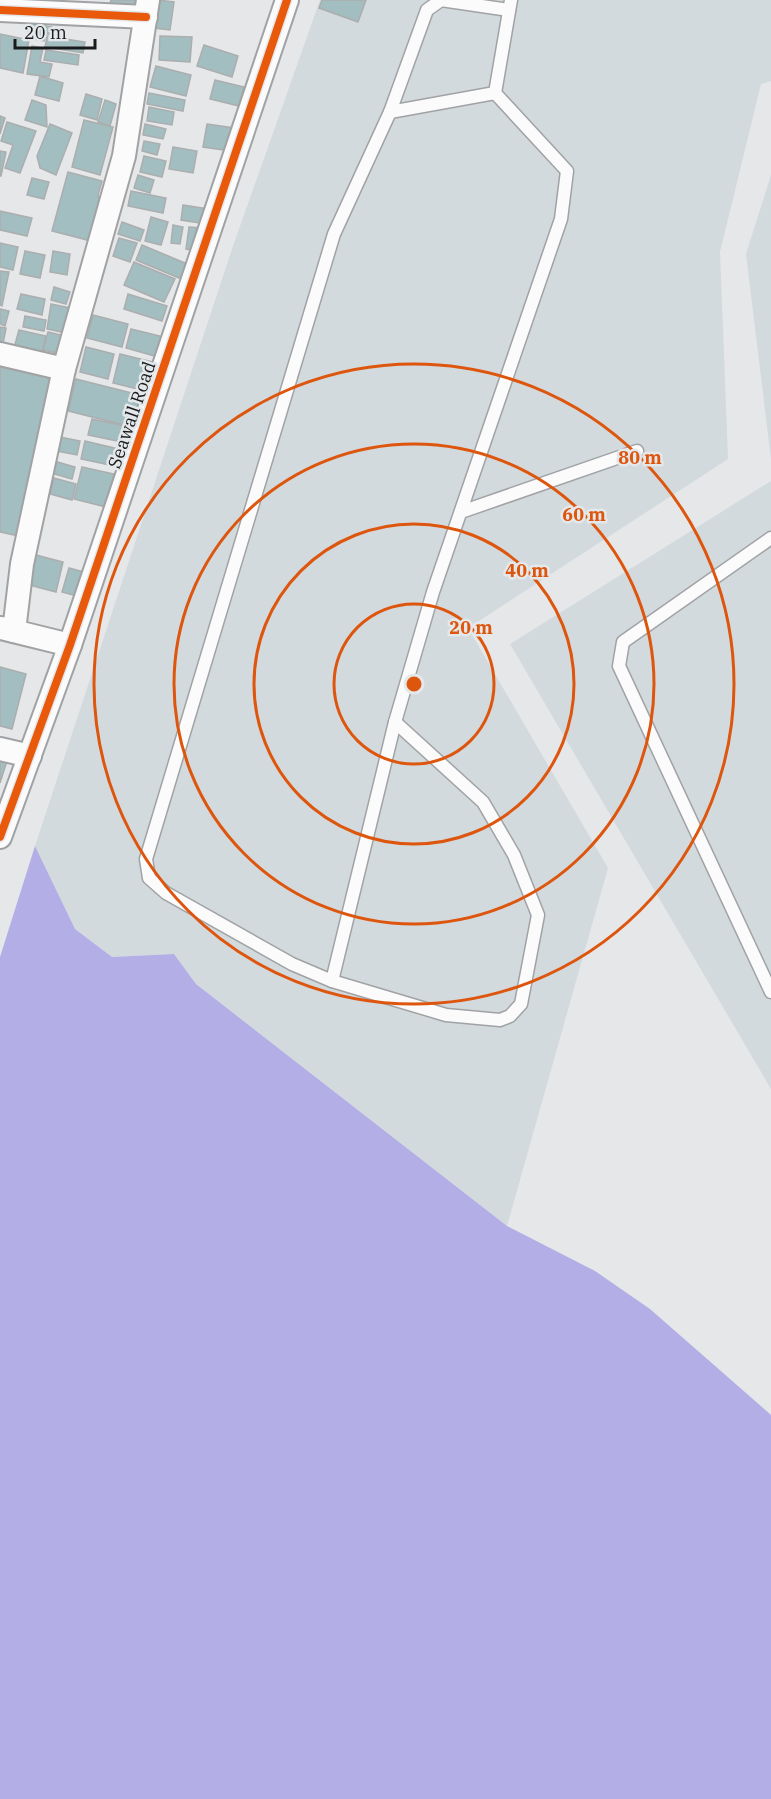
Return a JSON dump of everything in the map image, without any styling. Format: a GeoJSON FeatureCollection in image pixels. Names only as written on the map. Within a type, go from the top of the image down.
{"type":"FeatureCollection","features":[{"type":"Feature","properties":{"kind":"street","name":"Seawall Road"},"geometry":{"type":"LineString","coordinates":[[0,837],[70,645],[287,0]]}},
{"type":"Feature","properties":{"kind":"street"},"geometry":{"type":"LineString","coordinates":[[0,10],[147,8],[124,156],[64,369],[7,629],[70,645]]}},
{"type":"Feature","properties":{"kind":"street"},"geometry":{"type":"LineString","coordinates":[[0,354],[64,369]]}},
{"type":"Feature","properties":{"kind":"street"},"geometry":{"type":"LineString","coordinates":[[0,749],[30,756]]}},
{"type":"Feature","properties":{"kind":"lane"},"geometry":{"type":"LineString","coordinates":[[395,722],[483,802],[514,855],[538,915],[520,1004],[510,1016],[500,1020],[446,1015],[333,981],[292,964],[165,893],[148,878],[146,859],[333,234],[390,112],[427,10],[441,0],[510,5],[495,93]]}},
{"type":"Feature","properties":{"kind":"lane"},"geometry":{"type":"LineString","coordinates":[[390,112],[495,93]]}},
{"type":"Feature","properties":{"kind":"lane"},"geometry":{"type":"LineString","coordinates":[[333,981],[395,722],[433,592],[561,219],[567,171],[495,93]]}},
{"type":"Feature","properties":{"kind":"lane"},"geometry":{"type":"LineString","coordinates":[[461,512],[637,451]]}},
{"type":"Feature","properties":{"kind":"lane"},"geometry":{"type":"LineString","coordinates":[[771,538],[623,642],[619,666],[771,992]]}},
{"type":"Feature","properties":{"kind":"shaded area"},"geometry":{"type":"Polygon","coordinates":[[[320,0],[771,0],[771,81],[761,84],[720,252],[728,459],[468,628],[608,868],[507,1226],[196,984],[174,954],[112,957],[75,929],[35,846],[232,249],[320,0]]]}},
{"type":"Feature","properties":{"kind":"shaded area"},"geometry":{"type":"Polygon","coordinates":[[[771,175],[771,459],[746,254],[771,175]]]}},
{"type":"Feature","properties":{"kind":"shaded area"},"geometry":{"type":"Polygon","coordinates":[[[771,481],[771,1089],[510,644],[771,481]]]}},
{"type":"Feature","properties":{"kind":"shaded area"},"geometry":{"type":"Polygon","coordinates":[[[35,846],[75,929],[112,957],[174,954],[196,984],[507,1226],[595,1271],[650,1309],[771,1415],[771,1799],[0,1799],[0,957],[35,846]]]}},
{"type":"Feature","properties":{"kind":"building"},"geometry":{"type":"Polygon","coordinates":[[[111,0],[137,0],[136,6],[110,3],[111,0]]]}},
{"type":"Feature","properties":{"kind":"building"},"geometry":{"type":"Polygon","coordinates":[[[158,0],[174,2],[170,30],[154,28],[158,0]]]}},
{"type":"Feature","properties":{"kind":"building"},"geometry":{"type":"Polygon","coordinates":[[[322,0],[366,0],[358,22],[319,8],[322,0]]]}},
{"type":"Feature","properties":{"kind":"building"},"geometry":{"type":"Polygon","coordinates":[[[30,23],[52,27],[51,34],[46,34],[44,41],[27,38],[30,23]]]}},
{"type":"Feature","properties":{"kind":"building"},"geometry":{"type":"Polygon","coordinates":[[[0,34],[29,40],[23,73],[0,68],[0,34]]]}},
{"type":"Feature","properties":{"kind":"building"},"geometry":{"type":"Polygon","coordinates":[[[47,36],[85,42],[83,53],[45,47],[47,36]]]}},
{"type":"Feature","properties":{"kind":"building"},"geometry":{"type":"Polygon","coordinates":[[[160,36],[192,37],[190,62],[159,60],[160,36]]]}},
{"type":"Feature","properties":{"kind":"building"},"geometry":{"type":"Polygon","coordinates":[[[204,45],[238,56],[232,77],[197,66],[204,45]]]}},
{"type":"Feature","properties":{"kind":"building"},"geometry":{"type":"Polygon","coordinates":[[[32,46],[43,48],[40,62],[52,64],[49,77],[27,74],[32,46]]]}},
{"type":"Feature","properties":{"kind":"building"},"geometry":{"type":"Polygon","coordinates":[[[46,50],[79,55],[78,65],[44,60],[46,50]]]}},
{"type":"Feature","properties":{"kind":"building"},"geometry":{"type":"Polygon","coordinates":[[[156,66],[191,75],[186,96],[150,87],[156,66]]]}},
{"type":"Feature","properties":{"kind":"building"},"geometry":{"type":"Polygon","coordinates":[[[40,76],[63,83],[59,101],[35,95],[40,76]]]}},
{"type":"Feature","properties":{"kind":"building"},"geometry":{"type":"Polygon","coordinates":[[[215,80],[244,87],[239,106],[210,99],[215,80]]]}},
{"type":"Feature","properties":{"kind":"building"},"geometry":{"type":"Polygon","coordinates":[[[149,93],[185,100],[183,111],[147,104],[149,93]]]}},
{"type":"Feature","properties":{"kind":"building"},"geometry":{"type":"Polygon","coordinates":[[[86,94],[102,99],[97,120],[80,115],[86,94]]]}},
{"type":"Feature","properties":{"kind":"building"},"geometry":{"type":"Polygon","coordinates":[[[32,100],[46,105],[47,127],[25,120],[32,100]]]}},
{"type":"Feature","properties":{"kind":"building"},"geometry":{"type":"Polygon","coordinates":[[[105,100],[116,104],[110,126],[98,122],[105,100]]]}},
{"type":"Feature","properties":{"kind":"building"},"geometry":{"type":"Polygon","coordinates":[[[149,107],[174,112],[172,125],[147,121],[149,107]]]}},
{"type":"Feature","properties":{"kind":"building"},"geometry":{"type":"Polygon","coordinates":[[[0,116],[5,118],[0,134],[0,116]]]}},
{"type":"Feature","properties":{"kind":"building"},"geometry":{"type":"Polygon","coordinates":[[[84,120],[113,127],[100,175],[72,167],[84,120]]]}},
{"type":"Feature","properties":{"kind":"building"},"geometry":{"type":"Polygon","coordinates":[[[7,122],[36,131],[20,173],[5,168],[13,145],[1,141],[7,122]]]}},
{"type":"Feature","properties":{"kind":"building"},"geometry":{"type":"Polygon","coordinates":[[[50,124],[72,133],[56,175],[40,168],[37,156],[50,124]]]}},
{"type":"Feature","properties":{"kind":"building"},"geometry":{"type":"Polygon","coordinates":[[[145,124],[166,129],[163,139],[143,135],[145,124]]]}},
{"type":"Feature","properties":{"kind":"building"},"geometry":{"type":"Polygon","coordinates":[[[207,124],[234,128],[230,151],[203,147],[207,124]]]}},
{"type":"Feature","properties":{"kind":"building"},"geometry":{"type":"Polygon","coordinates":[[[144,141],[160,144],[157,155],[142,151],[144,141]]]}},
{"type":"Feature","properties":{"kind":"building"},"geometry":{"type":"Polygon","coordinates":[[[173,147],[197,151],[193,173],[169,169],[173,147]]]}},
{"type":"Feature","properties":{"kind":"building"},"geometry":{"type":"Polygon","coordinates":[[[0,151],[6,152],[1,176],[0,176],[0,151]]]}},
{"type":"Feature","properties":{"kind":"building"},"geometry":{"type":"Polygon","coordinates":[[[144,156],[166,161],[162,177],[140,172],[144,156]]]}},
{"type":"Feature","properties":{"kind":"building"},"geometry":{"type":"Polygon","coordinates":[[[68,172],[102,181],[98,195],[101,204],[91,241],[52,231],[68,172]]]}},
{"type":"Feature","properties":{"kind":"building"},"geometry":{"type":"Polygon","coordinates":[[[138,175],[154,180],[150,193],[134,188],[138,175]]]}},
{"type":"Feature","properties":{"kind":"building"},"geometry":{"type":"Polygon","coordinates":[[[32,178],[49,182],[44,199],[27,195],[32,178]]]}},
{"type":"Feature","properties":{"kind":"building"},"geometry":{"type":"Polygon","coordinates":[[[131,191],[166,198],[163,213],[128,206],[131,191]]]}},
{"type":"Feature","properties":{"kind":"building"},"geometry":{"type":"Polygon","coordinates":[[[183,205],[208,209],[206,224],[181,220],[183,205]]]}},
{"type":"Feature","properties":{"kind":"building"},"geometry":{"type":"Polygon","coordinates":[[[0,211],[32,218],[27,236],[0,230],[0,211]]]}},
{"type":"Feature","properties":{"kind":"building"},"geometry":{"type":"Polygon","coordinates":[[[151,217],[168,222],[161,245],[145,241],[151,217]]]}},
{"type":"Feature","properties":{"kind":"building"},"geometry":{"type":"Polygon","coordinates":[[[122,222],[144,230],[140,241],[118,234],[122,222]]]}},
{"type":"Feature","properties":{"kind":"building"},"geometry":{"type":"Polygon","coordinates":[[[173,225],[183,227],[180,244],[171,243],[173,225]]]}},
{"type":"Feature","properties":{"kind":"building"},"geometry":{"type":"Polygon","coordinates":[[[189,227],[202,228],[199,251],[186,249],[189,227]]]}},
{"type":"Feature","properties":{"kind":"building"},"geometry":{"type":"Polygon","coordinates":[[[119,238],[137,243],[130,262],[113,256],[119,238]]]}},
{"type":"Feature","properties":{"kind":"building"},"geometry":{"type":"Polygon","coordinates":[[[0,243],[18,247],[13,270],[0,267],[0,243]]]}},
{"type":"Feature","properties":{"kind":"building"},"geometry":{"type":"Polygon","coordinates":[[[142,245],[192,266],[186,281],[136,260],[142,245]]]}},
{"type":"Feature","properties":{"kind":"building"},"geometry":{"type":"Polygon","coordinates":[[[25,251],[45,255],[40,278],[20,274],[25,251]]]}},
{"type":"Feature","properties":{"kind":"building"},"geometry":{"type":"Polygon","coordinates":[[[53,251],[70,254],[67,275],[50,272],[53,251]]]}},
{"type":"Feature","properties":{"kind":"building"},"geometry":{"type":"Polygon","coordinates":[[[134,262],[175,279],[164,302],[124,285],[134,262]]]}},
{"type":"Feature","properties":{"kind":"building"},"geometry":{"type":"Polygon","coordinates":[[[0,271],[9,272],[2,306],[0,305],[0,271]]]}},
{"type":"Feature","properties":{"kind":"building"},"geometry":{"type":"Polygon","coordinates":[[[54,287],[70,292],[66,304],[51,300],[54,287]]]}},
{"type":"Feature","properties":{"kind":"building"},"geometry":{"type":"Polygon","coordinates":[[[21,294],[45,299],[42,315],[17,309],[21,294]]]}},
{"type":"Feature","properties":{"kind":"building"},"geometry":{"type":"Polygon","coordinates":[[[128,294],[167,306],[162,321],[124,309],[128,294]]]}},
{"type":"Feature","properties":{"kind":"building"},"geometry":{"type":"Polygon","coordinates":[[[51,304],[71,308],[66,333],[47,329],[51,304]]]}},
{"type":"Feature","properties":{"kind":"building"},"geometry":{"type":"Polygon","coordinates":[[[0,309],[9,311],[5,326],[0,324],[0,309]]]}},
{"type":"Feature","properties":{"kind":"building"},"geometry":{"type":"Polygon","coordinates":[[[93,315],[128,324],[122,347],[87,338],[93,315]]]}},
{"type":"Feature","properties":{"kind":"building"},"geometry":{"type":"Polygon","coordinates":[[[25,316],[46,320],[44,331],[23,327],[25,316]]]}},
{"type":"Feature","properties":{"kind":"building"},"geometry":{"type":"Polygon","coordinates":[[[0,327],[6,328],[2,349],[0,348],[0,327]]]}},
{"type":"Feature","properties":{"kind":"building"},"geometry":{"type":"Polygon","coordinates":[[[131,329],[164,337],[158,357],[126,348],[131,329]]]}},
{"type":"Feature","properties":{"kind":"building"},"geometry":{"type":"Polygon","coordinates":[[[19,330],[46,336],[42,355],[14,348],[19,330]]]}},
{"type":"Feature","properties":{"kind":"building"},"geometry":{"type":"Polygon","coordinates":[[[48,332],[65,336],[61,354],[43,350],[48,332]]]}},
{"type":"Feature","properties":{"kind":"building"},"geometry":{"type":"Polygon","coordinates":[[[86,347],[114,354],[108,379],[80,372],[86,347]]]}},
{"type":"Feature","properties":{"kind":"building"},"geometry":{"type":"Polygon","coordinates":[[[120,354],[157,363],[150,392],[113,383],[120,354]]]}},
{"type":"Feature","properties":{"kind":"building"},"geometry":{"type":"Polygon","coordinates":[[[0,367],[54,379],[19,536],[0,532],[0,367]]]}},
{"type":"Feature","properties":{"kind":"building"},"geometry":{"type":"Polygon","coordinates":[[[76,379],[140,395],[132,427],[68,411],[76,379]]]}},
{"type":"Feature","properties":{"kind":"building"},"geometry":{"type":"Polygon","coordinates":[[[92,419],[131,427],[127,443],[88,435],[92,419]]]}},
{"type":"Feature","properties":{"kind":"building"},"geometry":{"type":"Polygon","coordinates":[[[60,437],[80,441],[77,455],[56,451],[60,437]]]}},
{"type":"Feature","properties":{"kind":"building"},"geometry":{"type":"Polygon","coordinates":[[[85,441],[119,449],[115,466],[81,459],[85,441]]]}},
{"type":"Feature","properties":{"kind":"building"},"geometry":{"type":"Polygon","coordinates":[[[54,461],[75,467],[72,479],[51,473],[54,461]]]}},
{"type":"Feature","properties":{"kind":"building"},"geometry":{"type":"Polygon","coordinates":[[[82,467],[114,474],[106,507],[74,499],[82,467]]]}},
{"type":"Feature","properties":{"kind":"building"},"geometry":{"type":"Polygon","coordinates":[[[54,478],[76,484],[72,500],[50,494],[54,478]]]}},
{"type":"Feature","properties":{"kind":"building"},"geometry":{"type":"Polygon","coordinates":[[[36,555],[63,562],[56,592],[29,585],[36,555]]]}},
{"type":"Feature","properties":{"kind":"building"},"geometry":{"type":"Polygon","coordinates":[[[69,568],[84,572],[77,596],[62,592],[69,568]]]}},
{"type":"Feature","properties":{"kind":"building"},"geometry":{"type":"Polygon","coordinates":[[[0,667],[26,674],[12,729],[0,726],[0,667]]]}},
{"type":"Feature","properties":{"kind":"building"},"geometry":{"type":"Polygon","coordinates":[[[0,759],[7,761],[0,783],[0,759]]]}},
{"type":"Feature","properties":{"kind":"cycle path"},"geometry":{"type":"LineString","coordinates":[[0,837],[70,645],[287,0]]}},
{"type":"Feature","properties":{"kind":"cycle path"},"geometry":{"type":"LineString","coordinates":[[0,10],[146,17]]}}]}
